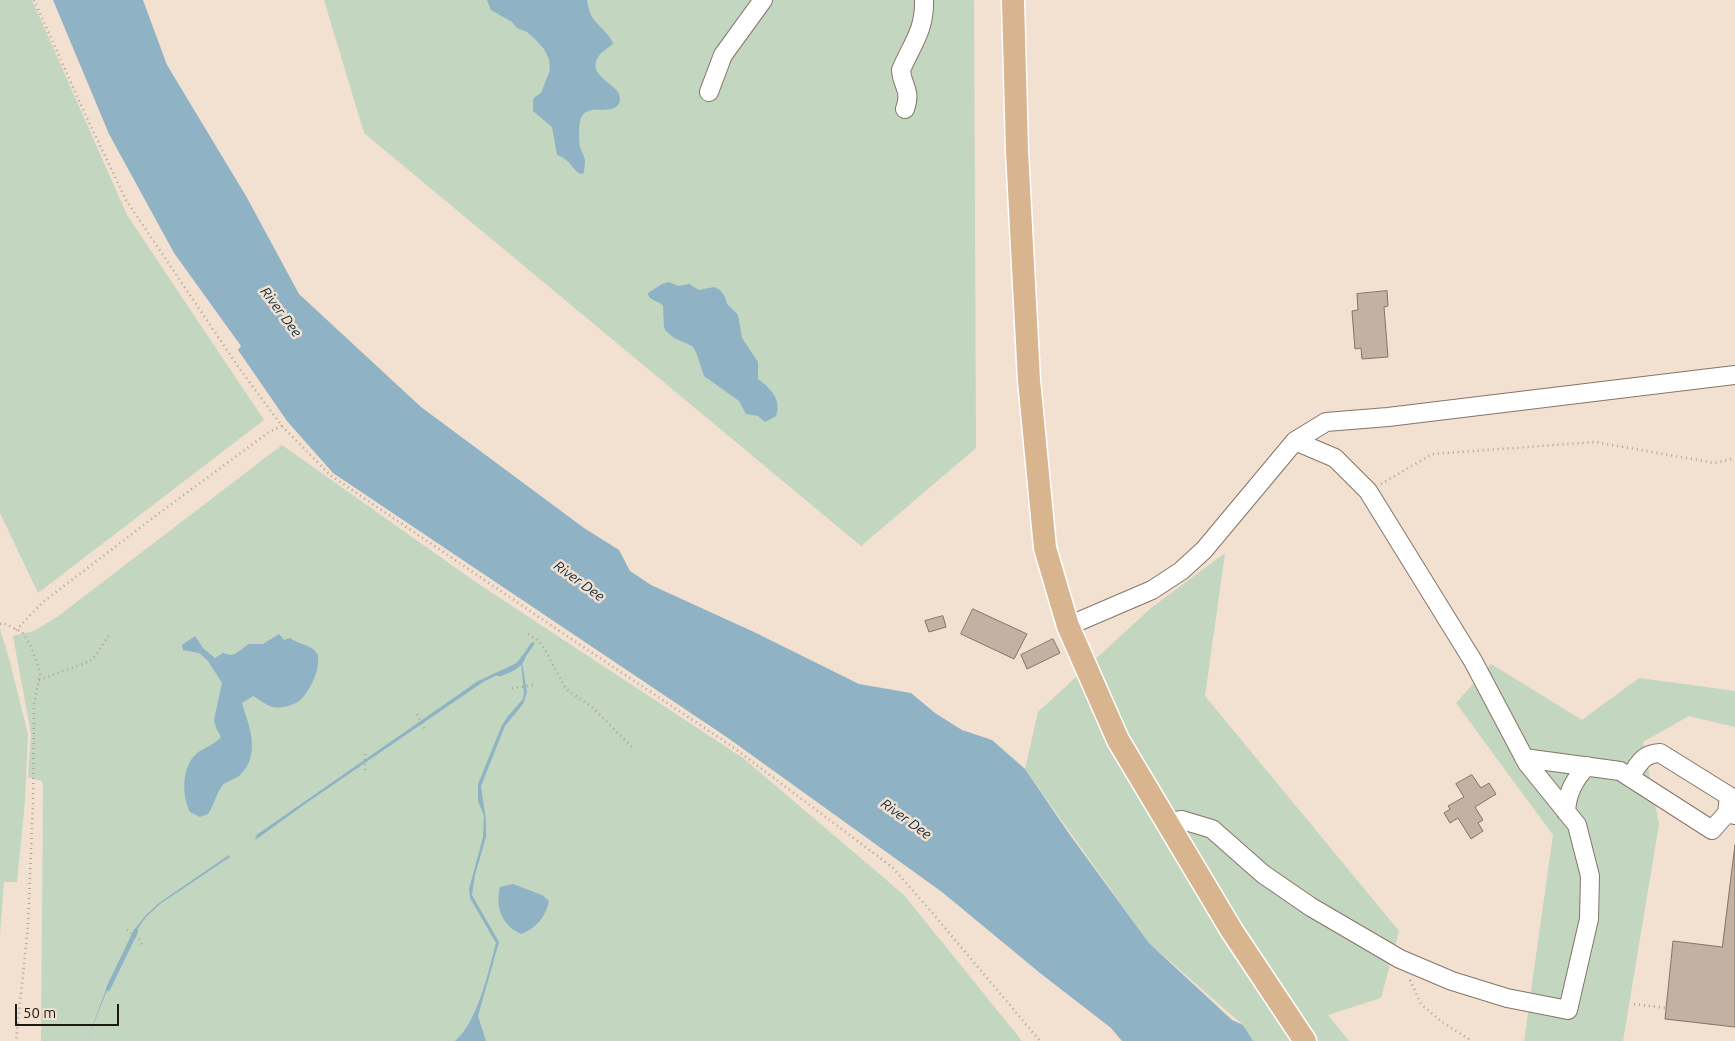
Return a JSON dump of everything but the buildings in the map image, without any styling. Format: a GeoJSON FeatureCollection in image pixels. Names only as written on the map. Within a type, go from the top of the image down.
{"type":"FeatureCollection","features":[{"type":"Feature","properties":{"kind":"main road"},"geometry":{"type":"LineString","coordinates":[[1013,0],[1017,151],[1029,380],[1045,548],[1068,626],[1118,740],[1232,931],[1304,1041]]}},
{"type":"Feature","properties":{"kind":"street"},"geometry":{"type":"LineString","coordinates":[[709,92],[723,55],[763,0]]}},
{"type":"Feature","properties":{"kind":"street"},"geometry":{"type":"LineString","coordinates":[[905,109],[908,92],[902,76],[902,70],[920,34],[924,0]]}},
{"type":"Feature","properties":{"kind":"street"},"geometry":{"type":"LineString","coordinates":[[1068,626],[1152,590],[1181,571],[1204,550],[1295,441],[1326,422],[1388,417],[1735,375]]}},
{"type":"Feature","properties":{"kind":"street"},"geometry":{"type":"LineString","coordinates":[[1167,822],[1182,820],[1212,829],[1263,874],[1303,902],[1400,959],[1452,981],[1507,998],[1568,1010],[1589,919],[1590,876],[1577,825],[1524,758],[1473,661],[1368,491],[1335,458],[1295,441]]}},
{"type":"Feature","properties":{"kind":"street"},"geometry":{"type":"LineString","coordinates":[[1524,758],[1620,771],[1712,830],[1732,805],[1660,753],[1644,757],[1630,777]]}},
{"type":"Feature","properties":{"kind":"street"},"geometry":{"type":"LineString","coordinates":[[1566,812],[1570,789],[1575,779],[1587,766]]}},
{"type":"Feature","properties":{"kind":"path"},"geometry":{"type":"LineString","coordinates":[[34,0],[126,200],[239,368],[282,426],[330,475],[730,745],[892,867],[1040,1041]]}},
{"type":"Feature","properties":{"kind":"path"},"geometry":{"type":"LineString","coordinates":[[16,630],[43,602],[269,432],[282,426]]}},
{"type":"Feature","properties":{"kind":"path"},"geometry":{"type":"LineString","coordinates":[[1368,491],[1432,454],[1595,442],[1715,463],[1735,458]]}},
{"type":"Feature","properties":{"kind":"path"},"geometry":{"type":"LineString","coordinates":[[0,624],[3,623],[22,632],[30,644],[39,668],[39,680],[34,705],[33,802],[28,926],[16,1041]]}},
{"type":"Feature","properties":{"kind":"path"},"geometry":{"type":"LineString","coordinates":[[528,634],[538,640],[544,648],[566,689],[591,706],[633,748]]}},
{"type":"Feature","properties":{"kind":"path"},"geometry":{"type":"LineString","coordinates":[[39,680],[93,659],[109,635]]}},
{"type":"Feature","properties":{"kind":"path"},"geometry":{"type":"LineString","coordinates":[[512,688],[535,685]]}},
{"type":"Feature","properties":{"kind":"path"},"geometry":{"type":"LineString","coordinates":[[417,714],[425,730]]}},
{"type":"Feature","properties":{"kind":"path"},"geometry":{"type":"LineString","coordinates":[[365,754],[366,770]]}},
{"type":"Feature","properties":{"kind":"path"},"geometry":{"type":"LineString","coordinates":[[126,930],[140,940],[142,944]]}},
{"type":"Feature","properties":{"kind":"path"},"geometry":{"type":"LineString","coordinates":[[1400,959],[1422,1004],[1442,1022],[1472,1041]]}},
{"type":"Feature","properties":{"kind":"path"},"geometry":{"type":"LineString","coordinates":[[1634,1004],[1666,1008]]}},
{"type":"Feature","properties":{"kind":"green space"},"geometry":{"type":"Polygon","coordinates":[[[0,0],[32,0],[127,215],[264,420],[38,593],[0,513],[0,0]]]}},
{"type":"Feature","properties":{"kind":"green space"},"geometry":{"type":"Polygon","coordinates":[[[324,0],[974,0],[976,448],[861,546],[364,133],[324,0]]]}},
{"type":"Feature","properties":{"kind":"green space"},"geometry":{"type":"Polygon","coordinates":[[[282,445],[477,583],[743,758],[904,895],[1022,1041],[41,1041],[43,787],[42,781],[28,777],[31,734],[13,636],[34,631],[57,617],[282,445]]]}},
{"type":"Feature","properties":{"kind":"green space"},"geometry":{"type":"Polygon","coordinates":[[[1225,553],[1205,696],[1399,931],[1381,998],[1328,1015],[1349,1041],[1252,1041],[1243,1025],[1149,943],[1025,769],[1038,712],[1151,608],[1225,553]]]}},
{"type":"Feature","properties":{"kind":"green space"},"geometry":{"type":"Polygon","coordinates":[[[0,629],[28,734],[25,801],[17,882],[4,882],[0,935],[0,629]]]}},
{"type":"Feature","properties":{"kind":"green space"},"geometry":{"type":"Polygon","coordinates":[[[1491,664],[1582,720],[1639,678],[1735,691],[1735,727],[1689,716],[1643,742],[1659,824],[1623,1041],[1524,1041],[1553,835],[1456,703],[1491,664]]]}},
{"type":"Feature","properties":{"kind":"water","name":"River Dee"},"geometry":{"type":"Polygon","coordinates":[[[53,0],[143,0],[167,65],[246,196],[299,294],[421,407],[584,528],[619,550],[630,571],[651,585],[754,632],[859,684],[911,693],[935,713],[962,730],[992,740],[1025,769],[1070,835],[1149,943],[1232,1020],[1243,1025],[1253,1041],[1122,1041],[1111,1028],[1040,973],[942,892],[728,738],[333,473],[287,421],[238,350],[241,346],[174,253],[109,134],[53,0]]]}},
{"type":"Feature","properties":{"kind":"water"},"geometry":{"type":"Polygon","coordinates":[[[487,0],[587,0],[594,19],[612,41],[613,44],[599,55],[596,70],[619,93],[620,98],[615,108],[591,110],[582,116],[579,136],[580,147],[585,159],[584,173],[580,174],[577,172],[565,159],[557,155],[552,127],[533,111],[533,100],[541,93],[550,70],[549,59],[544,49],[527,32],[517,28],[512,22],[491,10],[487,0]]]}},
{"type":"Feature","properties":{"kind":"water"},"geometry":{"type":"Polygon","coordinates":[[[669,282],[678,286],[689,284],[699,290],[714,287],[720,290],[727,304],[738,315],[742,338],[758,362],[758,379],[774,394],[777,404],[776,416],[765,422],[758,416],[746,414],[739,401],[704,376],[692,346],[674,338],[666,331],[664,327],[663,306],[650,298],[648,293],[669,282]]]}},
{"type":"Feature","properties":{"kind":"water"},"geometry":{"type":"Polygon","coordinates":[[[279,634],[284,640],[290,638],[316,652],[318,657],[317,670],[311,685],[299,701],[290,705],[273,707],[253,696],[242,703],[252,741],[250,759],[246,768],[239,776],[222,786],[208,814],[200,817],[190,812],[187,805],[184,790],[185,774],[196,754],[221,737],[214,720],[222,683],[208,661],[199,653],[183,650],[182,645],[195,636],[203,648],[215,658],[223,653],[235,654],[249,644],[263,644],[279,634]]]}},
{"type":"Feature","properties":{"kind":"water"},"geometry":{"type":"Polygon","coordinates":[[[532,642],[535,643],[522,662],[527,692],[523,704],[505,726],[481,786],[486,820],[486,837],[475,875],[472,895],[499,942],[478,1016],[486,1041],[455,1041],[463,1033],[476,1009],[496,943],[470,898],[469,889],[483,837],[484,816],[478,801],[478,784],[502,725],[523,699],[521,663],[483,682],[254,841],[257,837],[255,836],[478,681],[517,663],[532,642]]]}},
{"type":"Feature","properties":{"kind":"water"},"geometry":{"type":"Polygon","coordinates":[[[229,855],[230,857],[160,904],[146,917],[136,931],[109,985],[87,1041],[108,984],[134,930],[146,915],[159,903],[229,855]]]}},
{"type":"Feature","properties":{"kind":"water"},"geometry":{"type":"Polygon","coordinates":[[[513,884],[542,895],[549,901],[540,921],[531,929],[521,934],[509,926],[499,909],[500,887],[513,884]]]}},
{"type":"Feature","properties":{"kind":"waterway"},"geometry":{"type":"LineString","coordinates":[[499,674],[516,666],[523,658]]}},
{"type":"Feature","properties":{"kind":"waterway"},"geometry":{"type":"LineString","coordinates":[[108,989],[136,931]]}}]}
